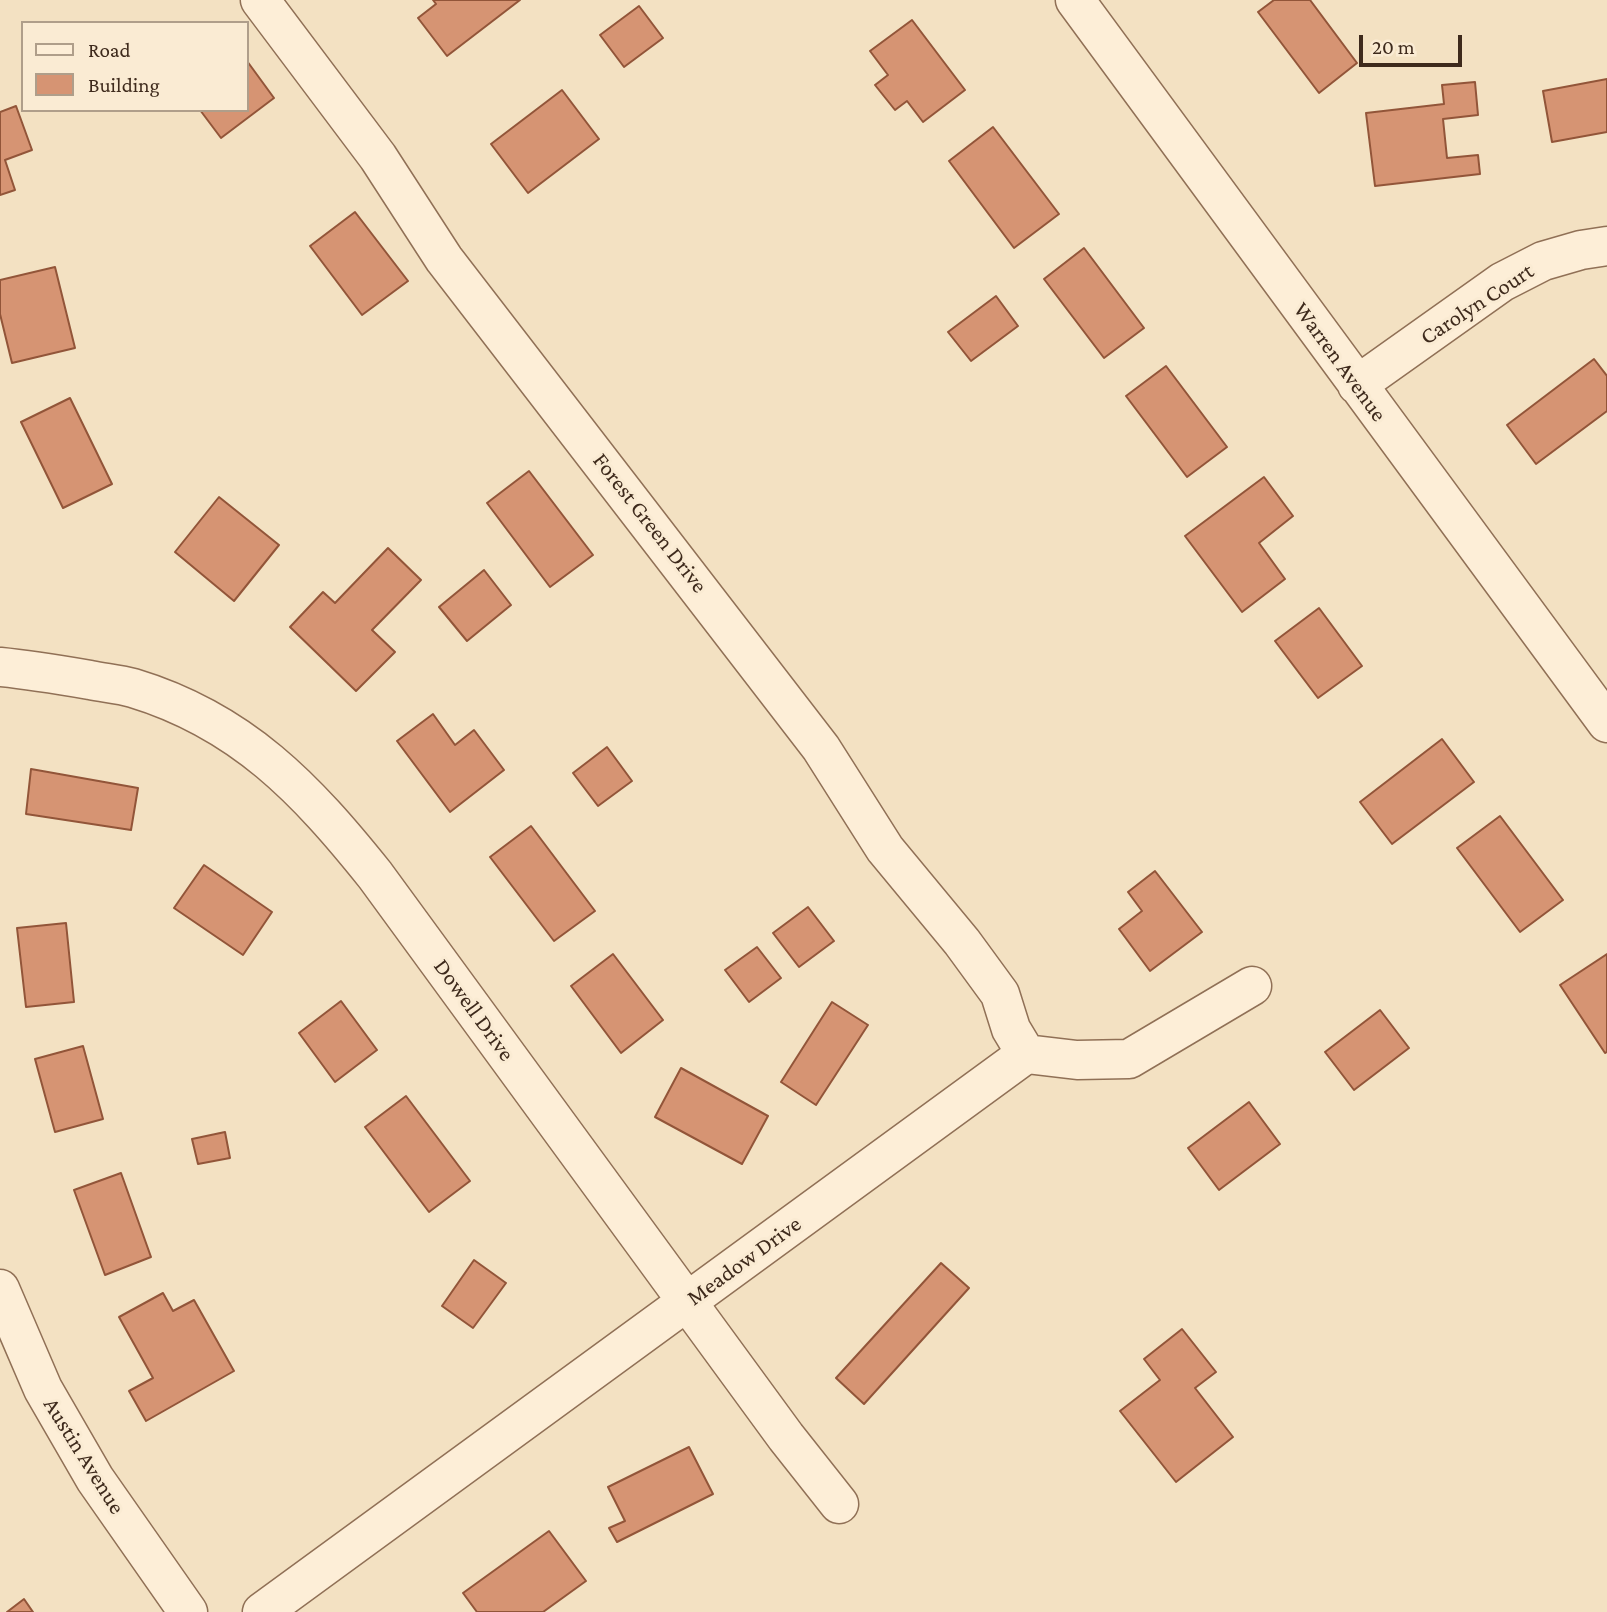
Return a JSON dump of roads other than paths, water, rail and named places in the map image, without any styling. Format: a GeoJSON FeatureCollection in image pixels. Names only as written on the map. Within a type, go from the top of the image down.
{"type":"FeatureCollection","features":[{"type":"Feature","properties":{"kind":"street","name":"Forest Green Drive"},"geometry":{"type":"LineString","coordinates":[[260,0],[378,157],[444,259],[813,737],[885,849],[962,942],[1000,994],[1011,1029],[1026,1054]]}},
{"type":"Feature","properties":{"kind":"street","name":"Warren Avenue"},"geometry":{"type":"LineString","coordinates":[[1075,0],[1607,723]]}},
{"type":"Feature","properties":{"kind":"street","name":"Carolyn Court"},"geometry":{"type":"LineString","coordinates":[[1357,385],[1502,282],[1543,261],[1607,246]]}},
{"type":"Feature","properties":{"kind":"street","name":"Dowell Drive"},"geometry":{"type":"LineString","coordinates":[[0,667],[131,688],[196,713],[236,736],[281,770],[331,820],[375,875],[687,1303],[839,1504]]}},
{"type":"Feature","properties":{"kind":"street"},"geometry":{"type":"LineString","coordinates":[[1026,1054],[1077,1060],[1129,1059],[1252,986]]}},
{"type":"Feature","properties":{"kind":"street","name":"Meadow Drive"},"geometry":{"type":"LineString","coordinates":[[261,1612],[1026,1054]]}},
{"type":"Feature","properties":{"kind":"street","name":"Austin Avenue"},"geometry":{"type":"LineString","coordinates":[[0,1289],[43,1389],[94,1479],[188,1612]]}}]}
